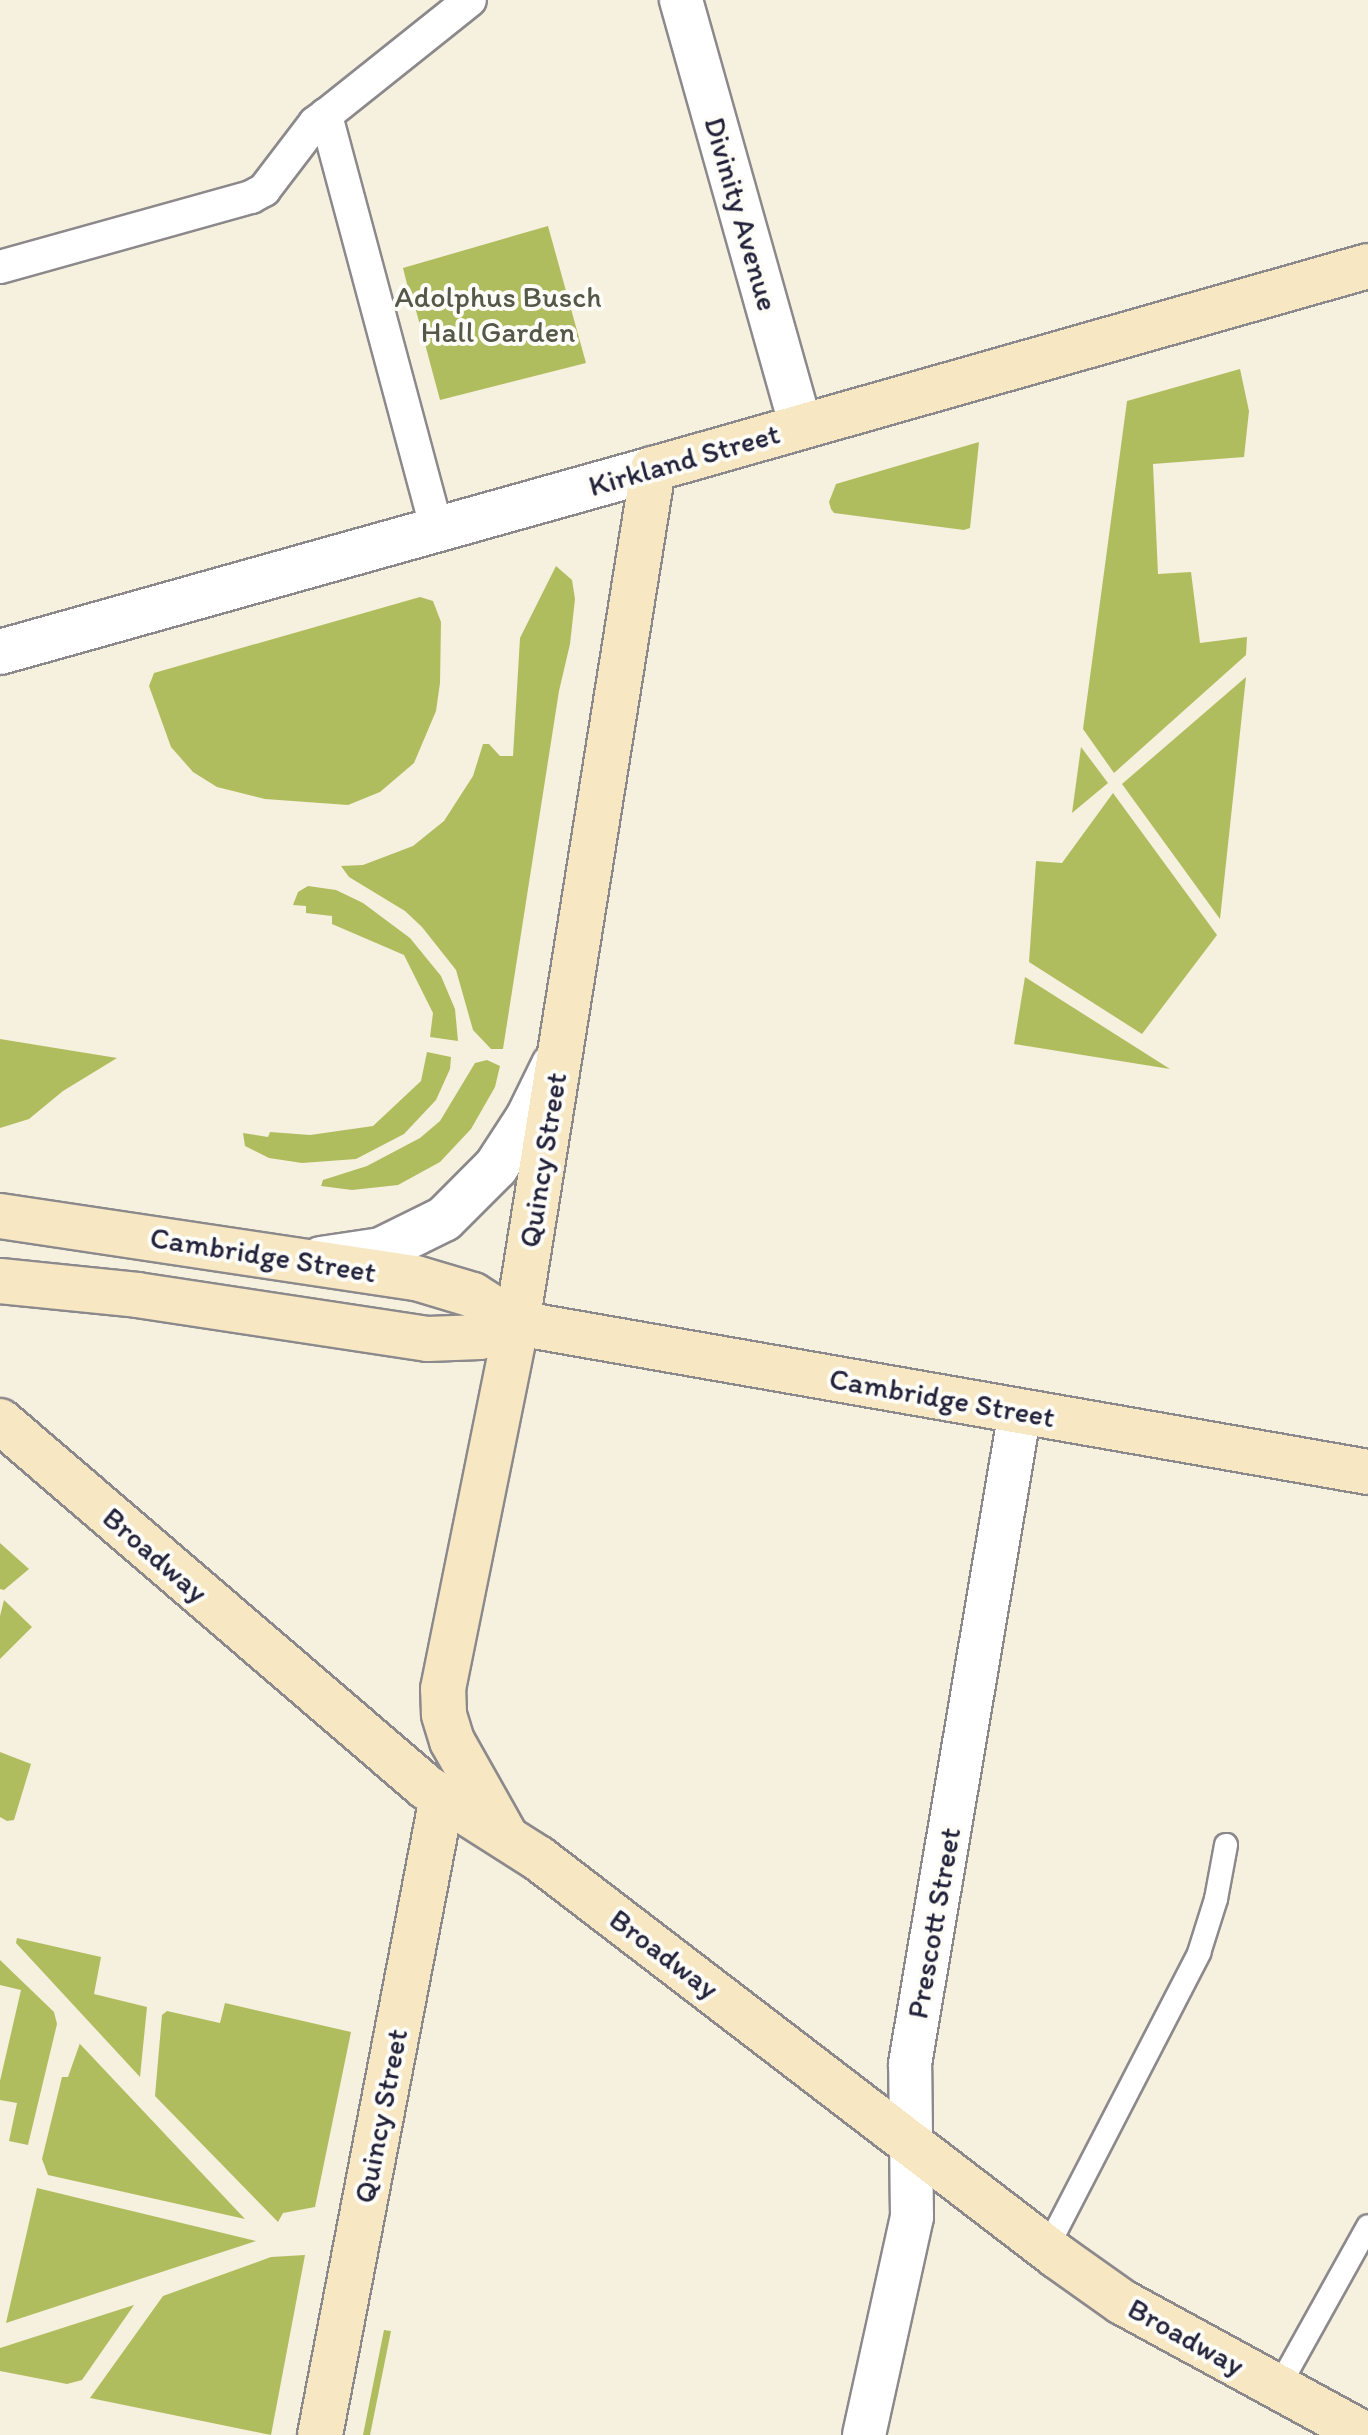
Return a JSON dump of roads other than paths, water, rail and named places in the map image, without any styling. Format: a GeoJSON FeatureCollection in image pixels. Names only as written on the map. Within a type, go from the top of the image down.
{"type":"FeatureCollection","features":[{"type":"Feature","properties":{"kind":"main road","name":"Kirkland Street"},"geometry":{"type":"LineString","coordinates":[[653,469],[1368,266]]}},
{"type":"Feature","properties":{"kind":"main road","name":"Quincy Street"},"geometry":{"type":"LineString","coordinates":[[505,1835],[452,1741],[443,1702],[517,1323],[653,469]]}},
{"type":"Feature","properties":{"kind":"main road","name":"Cambridge Street"},"geometry":{"type":"LineString","coordinates":[[0,1216],[416,1278],[455,1288],[494,1306],[517,1323],[1368,1472]]}},
{"type":"Feature","properties":{"kind":"main road","name":"Cambridge Street"},"geometry":{"type":"LineString","coordinates":[[0,1281],[137,1295],[428,1339],[480,1337],[517,1323]]}},
{"type":"Feature","properties":{"kind":"main road","name":"Broadway"},"geometry":{"type":"LineString","coordinates":[[0,1421],[394,1763],[442,1797],[505,1835],[1047,2248],[1122,2302],[1278,2388],[1365,2430]]}},
{"type":"Feature","properties":{"kind":"main road","name":"Quincy Street"},"geometry":{"type":"LineString","coordinates":[[320,2435],[442,1797]]}},
{"type":"Feature","properties":{"kind":"street"},"geometry":{"type":"LineString","coordinates":[[0,267],[251,197],[264,190],[315,123],[470,0]]}},
{"type":"Feature","properties":{"kind":"street","name":"Divinity Avenue"},"geometry":{"type":"LineString","coordinates":[[681,0],[801,427]]}},
{"type":"Feature","properties":{"kind":"street"},"geometry":{"type":"LineString","coordinates":[[326,115],[437,530]]}},
{"type":"Feature","properties":{"kind":"street","name":"Kirkland Street"},"geometry":{"type":"LineString","coordinates":[[0,652],[653,469]]}},
{"type":"Feature","properties":{"kind":"street"},"geometry":{"type":"LineString","coordinates":[[282,1259],[326,1260],[365,1255],[398,1244],[444,1219],[479,1187],[504,1156],[540,1097],[561,1048]]}},
{"type":"Feature","properties":{"kind":"street","name":"Prescott Street"},"geometry":{"type":"LineString","coordinates":[[864,2435],[912,2217],[910,2064],[1020,1411]]}},
{"type":"Feature","properties":{"kind":"lane"},"geometry":{"type":"LineString","coordinates":[[1047,2248],[1195,1962],[1216,1899],[1226,1845]]}},
{"type":"Feature","properties":{"kind":"lane"},"geometry":{"type":"LineString","coordinates":[[1278,2388],[1368,2226]]}},
{"type":"Feature","properties":{"kind":"park label","name":"Adolphus Busch Hall Garden"},"geometry":{"type":"Point","coordinates":[498,314]}}]}
